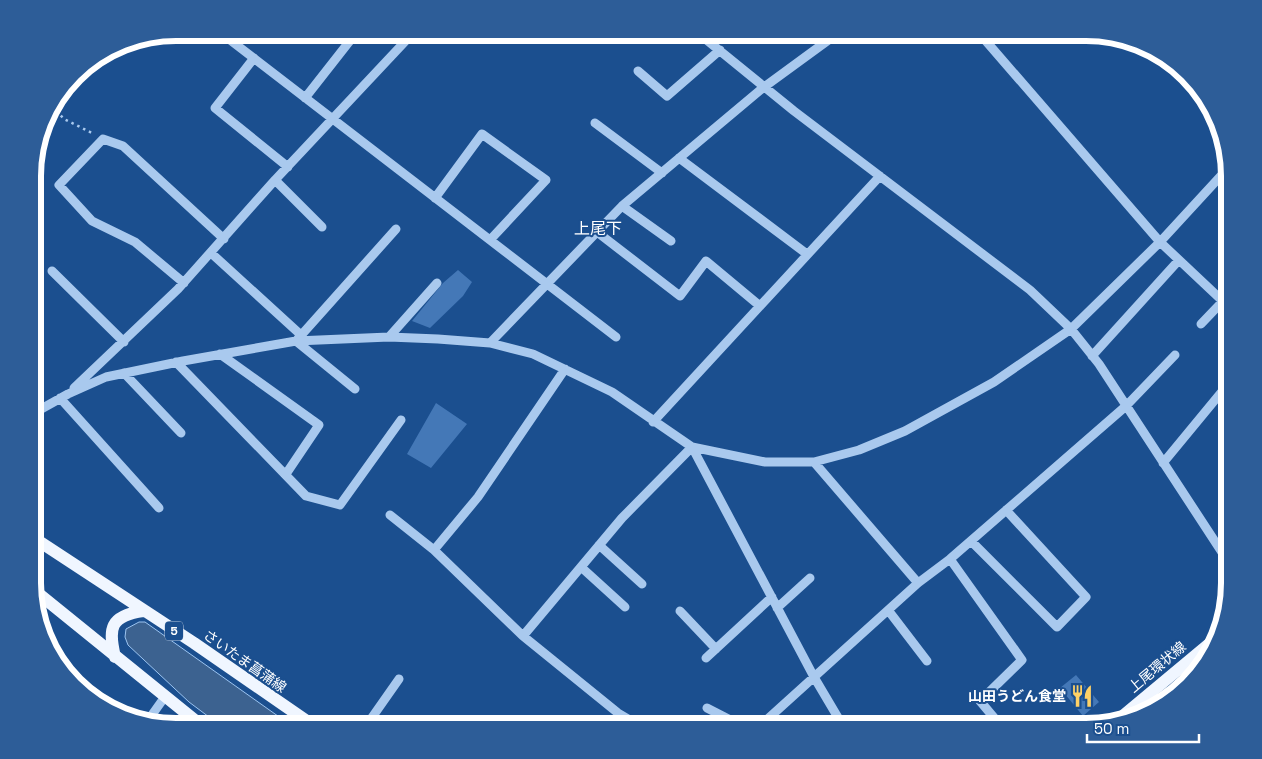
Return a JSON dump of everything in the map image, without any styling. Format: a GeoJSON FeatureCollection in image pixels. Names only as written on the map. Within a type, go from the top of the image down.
{"type":"FeatureCollection","features":[{"type":"Feature","properties":{"kind":"main road","name":"さいたま菖蒲線"},"geometry":{"type":"LineString","coordinates":[[41,543],[194,643],[302,718]]}},
{"type":"Feature","properties":{"kind":"main road"},"geometry":{"type":"LineString","coordinates":[[42,597],[164,698],[191,718]]}},
{"type":"Feature","properties":{"kind":"main road"},"geometry":{"type":"LineString","coordinates":[[114,657],[110,635],[117,621],[127,614],[143,611]]}},
{"type":"Feature","properties":{"kind":"main road","name":"上尾環状線"},"geometry":{"type":"LineString","coordinates":[[1128,711],[1204,648]]}},
{"type":"Feature","properties":{"kind":"street"},"geometry":{"type":"LineString","coordinates":[[232,41],[616,337]]}},
{"type":"Feature","properties":{"kind":"street"},"geometry":{"type":"LineString","coordinates":[[305,98],[349,41]]}},
{"type":"Feature","properties":{"kind":"street"},"geometry":{"type":"LineString","coordinates":[[64,396],[124,342],[184,283],[275,180],[405,41]]}},
{"type":"Feature","properties":{"kind":"street"},"geometry":{"type":"LineString","coordinates":[[709,41],[764,87],[1030,290],[1071,329],[1126,406],[1220,549]]}},
{"type":"Feature","properties":{"kind":"street"},"geometry":{"type":"LineString","coordinates":[[490,344],[622,206],[764,87],[826,41]]}},
{"type":"Feature","properties":{"kind":"street"},"geometry":{"type":"LineString","coordinates":[[987,41],[1160,242],[1220,298]]}},
{"type":"Feature","properties":{"kind":"street"},"geometry":{"type":"LineString","coordinates":[[638,71],[667,96],[720,50]]}},
{"type":"Feature","properties":{"kind":"street"},"geometry":{"type":"LineString","coordinates":[[254,58],[215,108],[288,167]]}},
{"type":"Feature","properties":{"kind":"street"},"geometry":{"type":"LineString","coordinates":[[595,123],[662,173]]}},
{"type":"Feature","properties":{"kind":"street"},"geometry":{"type":"LineString","coordinates":[[435,198],[482,134],[546,180],[490,240]]}},
{"type":"Feature","properties":{"kind":"street"},"geometry":{"type":"LineString","coordinates":[[184,283],[135,242],[92,221],[59,185],[103,139],[123,146],[224,239]]}},
{"type":"Feature","properties":{"kind":"street"},"geometry":{"type":"LineString","coordinates":[[679,158],[807,254]]}},
{"type":"Feature","properties":{"kind":"street"},"geometry":{"type":"LineString","coordinates":[[653,422],[880,176]]}},
{"type":"Feature","properties":{"kind":"street"},"geometry":{"type":"LineString","coordinates":[[41,409],[64,396],[106,377],[299,338],[389,338],[490,344],[532,354],[612,392],[692,447],[765,462],[814,462],[859,450],[904,431],[994,382],[1071,329],[1160,242],[1220,176]]}},
{"type":"Feature","properties":{"kind":"street"},"geometry":{"type":"LineString","coordinates":[[275,180],[322,227]]}},
{"type":"Feature","properties":{"kind":"street"},"geometry":{"type":"LineString","coordinates":[[622,206],[671,241]]}},
{"type":"Feature","properties":{"kind":"street"},"geometry":{"type":"LineString","coordinates":[[299,338],[396,229]]}},
{"type":"Feature","properties":{"kind":"street"},"geometry":{"type":"LineString","coordinates":[[597,232],[680,296],[706,261],[760,306]]}},
{"type":"Feature","properties":{"kind":"street"},"geometry":{"type":"LineString","coordinates":[[211,253],[355,389]]}},
{"type":"Feature","properties":{"kind":"street"},"geometry":{"type":"LineString","coordinates":[[1092,356],[1179,260]]}},
{"type":"Feature","properties":{"kind":"street"},"geometry":{"type":"LineString","coordinates":[[52,270],[124,342]]}},
{"type":"Feature","properties":{"kind":"street"},"geometry":{"type":"LineString","coordinates":[[389,338],[437,282]]}},
{"type":"Feature","properties":{"kind":"street"},"geometry":{"type":"LineString","coordinates":[[1201,324],[1220,309]]}},
{"type":"Feature","properties":{"kind":"street"},"geometry":{"type":"LineString","coordinates":[[220,354],[319,425],[286,474]]}},
{"type":"Feature","properties":{"kind":"street"},"geometry":{"type":"LineString","coordinates":[[770,717],[918,583],[950,559],[1126,406],[1175,355]]}},
{"type":"Feature","properties":{"kind":"street"},"geometry":{"type":"LineString","coordinates":[[176,362],[306,496],[340,505],[401,420]]}},
{"type":"Feature","properties":{"kind":"street"},"geometry":{"type":"LineString","coordinates":[[434,550],[478,497],[565,369]]}},
{"type":"Feature","properties":{"kind":"street"},"geometry":{"type":"LineString","coordinates":[[124,373],[181,434]]}},
{"type":"Feature","properties":{"kind":"street"},"geometry":{"type":"LineString","coordinates":[[1163,463],[1220,394]]}},
{"type":"Feature","properties":{"kind":"street"},"geometry":{"type":"LineString","coordinates":[[64,396],[159,508]]}},
{"type":"Feature","properties":{"kind":"street"},"geometry":{"type":"LineString","coordinates":[[523,636],[622,518],[692,447]]}},
{"type":"Feature","properties":{"kind":"street"},"geometry":{"type":"LineString","coordinates":[[692,447],[814,677],[839,717]]}},
{"type":"Feature","properties":{"kind":"street"},"geometry":{"type":"LineString","coordinates":[[814,462],[918,583]]}},
{"type":"Feature","properties":{"kind":"street"},"geometry":{"type":"LineString","coordinates":[[971,541],[1057,627],[1086,597],[1006,510]]}},
{"type":"Feature","properties":{"kind":"street"},"geometry":{"type":"LineString","coordinates":[[390,515],[434,550],[523,636],[625,718]]}},
{"type":"Feature","properties":{"kind":"street"},"geometry":{"type":"LineString","coordinates":[[599,545],[642,584]]}},
{"type":"Feature","properties":{"kind":"street"},"geometry":{"type":"LineString","coordinates":[[950,559],[1022,660],[980,701],[994,717]]}},
{"type":"Feature","properties":{"kind":"street"},"geometry":{"type":"LineString","coordinates":[[581,567],[626,608]]}},
{"type":"Feature","properties":{"kind":"street"},"geometry":{"type":"LineString","coordinates":[[777,608],[810,578]]}},
{"type":"Feature","properties":{"kind":"street"},"geometry":{"type":"LineString","coordinates":[[706,658],[772,597]]}},
{"type":"Feature","properties":{"kind":"street"},"geometry":{"type":"LineString","coordinates":[[888,610],[927,661]]}},
{"type":"Feature","properties":{"kind":"street"},"geometry":{"type":"LineString","coordinates":[[680,611],[716,649]]}},
{"type":"Feature","properties":{"kind":"street"},"geometry":{"type":"LineString","coordinates":[[372,718],[399,679]]}},
{"type":"Feature","properties":{"kind":"street"},"geometry":{"type":"LineString","coordinates":[[152,715],[164,698]]}},
{"type":"Feature","properties":{"kind":"street"},"geometry":{"type":"LineString","coordinates":[[707,708],[725,717]]}},
{"type":"Feature","properties":{"kind":"path"},"geometry":{"type":"LineString","coordinates":[[58,112],[64,119],[103,139]]}},
{"type":"Feature","properties":{"kind":"water"},"geometry":{"type":"Polygon","coordinates":[[[139,622],[145,622],[281,718],[210,718],[189,702],[128,645],[125,637],[126,629],[139,622]]]}},
{"type":"Feature","properties":{"kind":"building"},"geometry":{"type":"Polygon","coordinates":[[[458,270],[472,282],[463,296],[430,328],[412,321],[443,283],[458,270]]]}},
{"type":"Feature","properties":{"kind":"building"},"geometry":{"type":"Polygon","coordinates":[[[436,403],[467,424],[431,468],[407,454],[436,403]]]}},
{"type":"Feature","properties":{"kind":"building"},"geometry":{"type":"Polygon","coordinates":[[[1076,675],[1099,702],[1083,716],[1060,688],[1076,675]]]}},
{"type":"Feature","properties":{"kind":"place","name":"山田うどん食堂"},"geometry":{"type":"Point","coordinates":[1082,696]}},
{"type":"Feature","properties":{"kind":"district","name":"上尾下"},"geometry":{"type":"Point","coordinates":[598,228]}}]}
